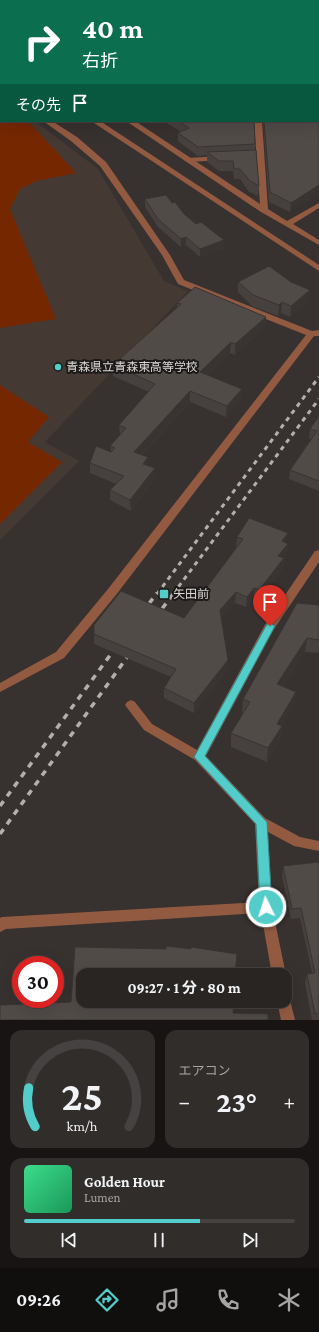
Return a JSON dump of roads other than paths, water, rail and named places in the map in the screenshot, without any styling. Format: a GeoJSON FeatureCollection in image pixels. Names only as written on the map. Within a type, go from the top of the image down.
{"type":"FeatureCollection","features":[{"type":"Feature","properties":{"kind":"street"},"geometry":{"type":"LineString","coordinates":[[0,688],[60,655],[112,592],[315,334],[181,282],[166,255],[103,164],[74,139],[48,122]]}},
{"type":"Feature","properties":{"kind":"street"},"geometry":{"type":"LineString","coordinates":[[97,122],[319,269]]}},
{"type":"Feature","properties":{"kind":"street"},"geometry":{"type":"LineString","coordinates":[[131,122],[264,210],[289,223],[319,243]]}},
{"type":"Feature","properties":{"kind":"street"},"geometry":{"type":"LineString","coordinates":[[258,122],[257,156],[264,210]]}},
{"type":"Feature","properties":{"kind":"street"},"geometry":{"type":"LineString","coordinates":[[188,160],[232,158]]}},
{"type":"Feature","properties":{"kind":"street"},"geometry":{"type":"LineString","coordinates":[[289,223],[319,205]]}},
{"type":"Feature","properties":{"kind":"street"},"geometry":{"type":"LineString","coordinates":[[199,757],[270,626],[319,554]]}},
{"type":"Feature","properties":{"kind":"street"},"geometry":{"type":"LineString","coordinates":[[130,705],[148,727],[199,757],[261,822],[298,842],[319,846]]}},
{"type":"Feature","properties":{"kind":"street"},"geometry":{"type":"LineString","coordinates":[[261,822],[266,907],[278,968]]}},
{"type":"Feature","properties":{"kind":"street"},"geometry":{"type":"LineString","coordinates":[[0,926],[2,923],[266,907]]}},
{"type":"Feature","properties":{"kind":"street"},"geometry":{"type":"LineString","coordinates":[[285,1008],[288,1020]]}},
{"type":"Feature","properties":{"kind":"railway"},"geometry":{"type":"LineString","coordinates":[[157,594],[319,377]]}},
{"type":"Feature","properties":{"kind":"railway"},"geometry":{"type":"LineString","coordinates":[[173,594],[319,399]]}},
{"type":"Feature","properties":{"kind":"railway"},"geometry":{"type":"LineString","coordinates":[[142,613],[157,593]]}},
{"type":"Feature","properties":{"kind":"railway"},"geometry":{"type":"LineString","coordinates":[[155,618],[174,593]]}},
{"type":"Feature","properties":{"kind":"railway"},"geometry":{"type":"LineString","coordinates":[[0,806],[119,643]]}},
{"type":"Feature","properties":{"kind":"railway"},"geometry":{"type":"LineString","coordinates":[[0,834],[133,649]]}},
{"type":"Feature","properties":{"kind":"place","name":"青森県立青森東高等学校"},"geometry":{"type":"Point","coordinates":[58,367]}},
{"type":"Feature","properties":{"kind":"place","name":"矢田前"},"geometry":{"type":"Point","coordinates":[164,594]}}]}
